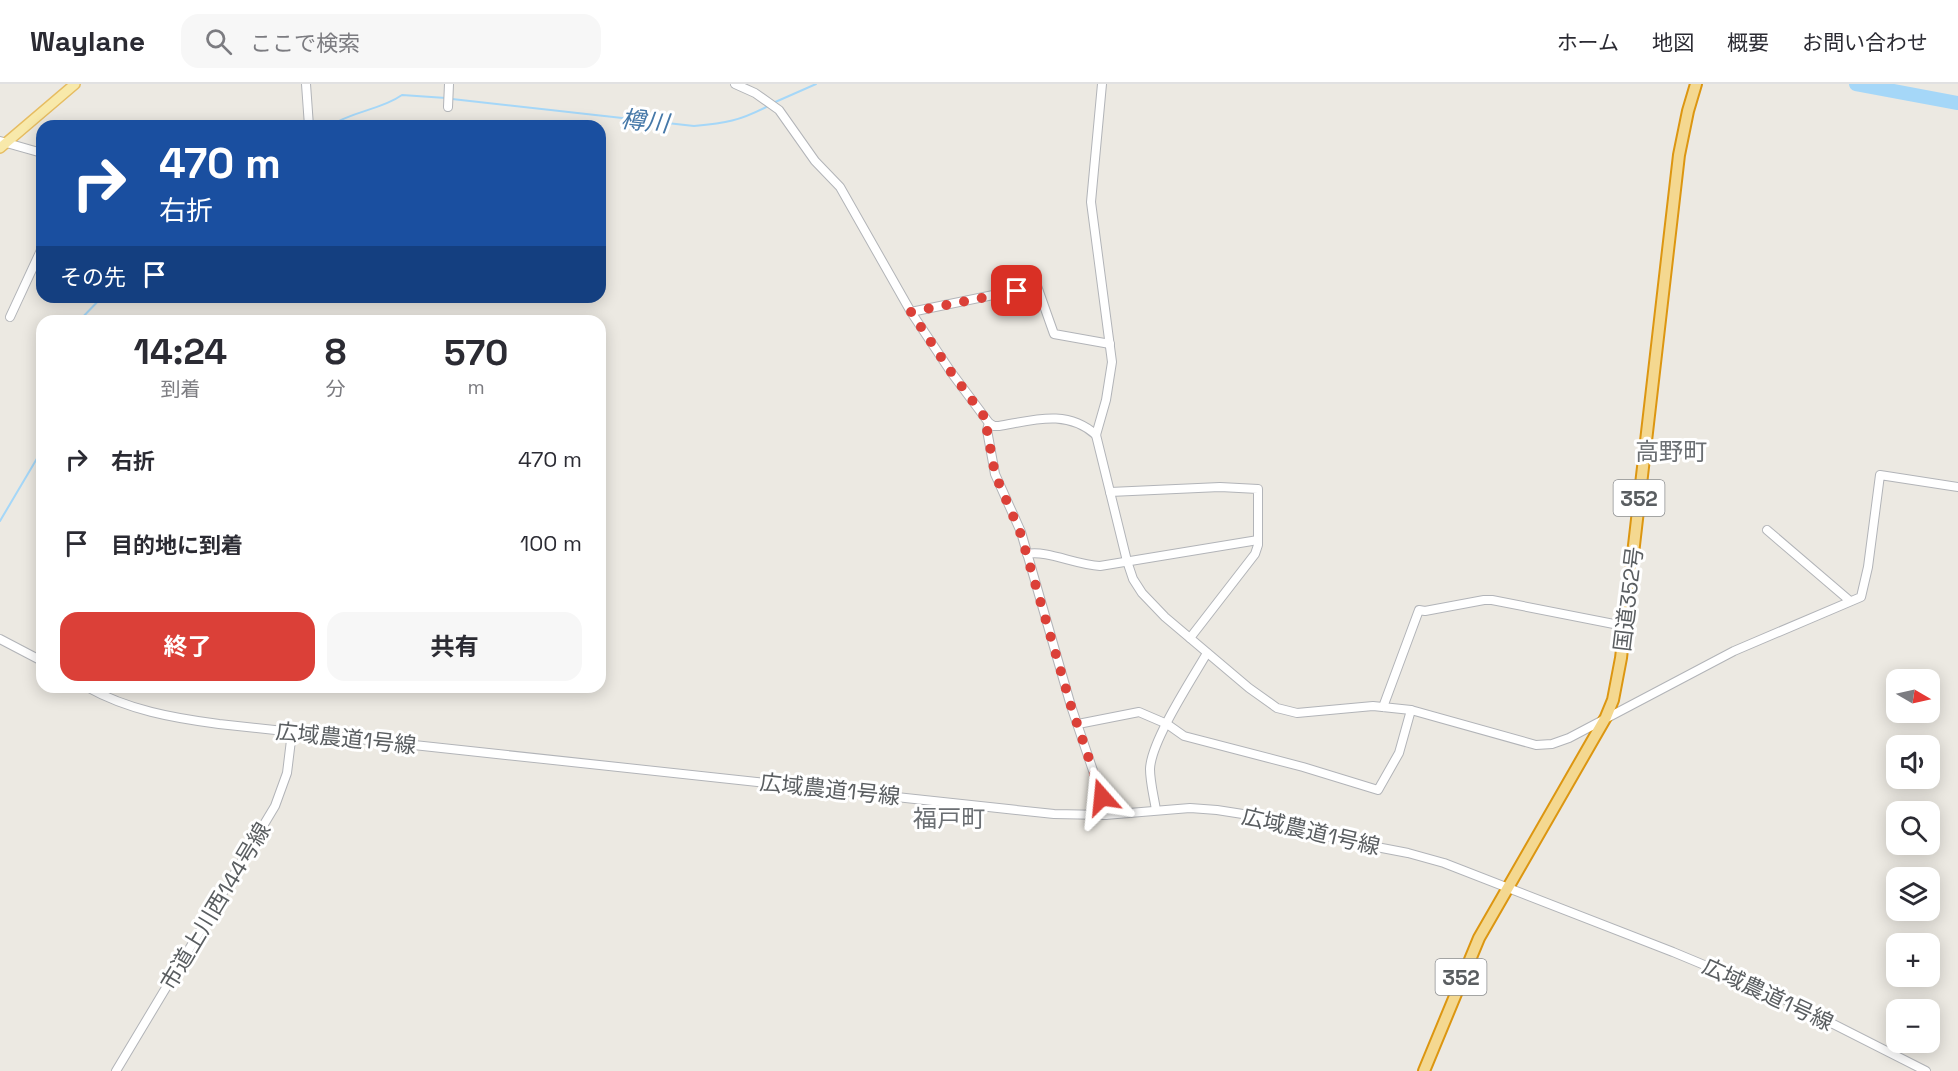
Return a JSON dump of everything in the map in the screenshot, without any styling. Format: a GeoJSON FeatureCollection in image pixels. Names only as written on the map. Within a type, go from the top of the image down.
{"type":"FeatureCollection","features":[{"type":"Feature","properties":{"kind":"highway","name":"国道352号"},"geometry":{"type":"LineString","coordinates":[[1424,1071],[1469,958],[1606,717],[1616,683],[1679,155],[1696,84]]}},
{"type":"Feature","properties":{"kind":"main road"},"geometry":{"type":"LineString","coordinates":[[2,144],[75,84]]}},
{"type":"Feature","properties":{"kind":"street"},"geometry":{"type":"LineString","coordinates":[[306,84],[309,120]]}},
{"type":"Feature","properties":{"kind":"street"},"geometry":{"type":"LineString","coordinates":[[448,107],[449,84]]}},
{"type":"Feature","properties":{"kind":"street"},"geometry":{"type":"LineString","coordinates":[[735,84],[766,100],[779,110],[815,161],[848,197],[911,312],[989,423],[999,426],[1063,418],[1085,425],[1096,435]]}},
{"type":"Feature","properties":{"kind":"street"},"geometry":{"type":"LineString","coordinates":[[1102,84],[1091,202],[1112,362],[1106,400],[1096,435],[1127,561],[1133,579],[1142,593],[1165,617],[1265,700],[1285,711],[1297,713],[1359,706],[1383,707],[1411,710],[1514,740],[1544,746],[1569,738],[1734,651],[1850,602],[1864,600],[1880,475],[1958,487]]}},
{"type":"Feature","properties":{"kind":"street"},"geometry":{"type":"LineString","coordinates":[[2,144],[36,152]]}},
{"type":"Feature","properties":{"kind":"street"},"geometry":{"type":"LineString","coordinates":[[10,317],[36,261]]}},
{"type":"Feature","properties":{"kind":"street"},"geometry":{"type":"LineString","coordinates":[[911,312],[1037,286],[1054,334],[1110,344]]}},
{"type":"Feature","properties":{"kind":"street"},"geometry":{"type":"LineString","coordinates":[[989,423],[987,430],[995,474],[1020,532],[1102,797],[1105,815]]}},
{"type":"Feature","properties":{"kind":"street"},"geometry":{"type":"LineString","coordinates":[[1110,492],[1220,487],[1258,489],[1258,540],[1255,554],[1190,638]]}},
{"type":"Feature","properties":{"kind":"street"},"geometry":{"type":"LineString","coordinates":[[1767,530],[1850,602]]}},
{"type":"Feature","properties":{"kind":"street"},"geometry":{"type":"LineString","coordinates":[[1027,554],[1035,552],[1086,565],[1100,566],[1258,540]]}},
{"type":"Feature","properties":{"kind":"street"},"geometry":{"type":"LineString","coordinates":[[1383,707],[1419,610],[1425,611],[1492,600],[1624,626]]}},
{"type":"Feature","properties":{"kind":"street"},"geometry":{"type":"LineString","coordinates":[[0,639],[36,658]]}},
{"type":"Feature","properties":{"kind":"street"},"geometry":{"type":"LineString","coordinates":[[1156,810],[1150,770],[1156,747],[1207,653]]}},
{"type":"Feature","properties":{"kind":"street","name":"広域農道1号線"},"geometry":{"type":"LineString","coordinates":[[99,693],[118,702],[172,717],[1053,814],[1105,815],[1190,808],[1249,815],[1340,840],[1421,856],[1508,888],[1774,994],[1926,1071]]}},
{"type":"Feature","properties":{"kind":"street"},"geometry":{"type":"LineString","coordinates":[[1078,724],[1132,712],[1144,714],[1167,724],[1184,736],[1303,766],[1378,790],[1398,753],[1411,710]]}},
{"type":"Feature","properties":{"kind":"street","name":"市道上川西144号線"},"geometry":{"type":"LineString","coordinates":[[116,1071],[275,806],[287,772],[292,732]]}},
{"type":"Feature","properties":{"kind":"waterway","name":"樽川"},"geometry":{"type":"LineString","coordinates":[[773,103],[816,84]]}},
{"type":"Feature","properties":{"kind":"waterway"},"geometry":{"type":"LineString","coordinates":[[1856,84],[1958,103]]}},
{"type":"Feature","properties":{"kind":"waterway","name":"樽川"},"geometry":{"type":"LineString","coordinates":[[341,120],[385,104],[402,95],[446,98]]}},
{"type":"Feature","properties":{"kind":"waterway","name":"樽川"},"geometry":{"type":"LineString","coordinates":[[452,99],[694,126],[732,120],[768,106]]}},
{"type":"Feature","properties":{"kind":"waterway","name":"樽川"},"geometry":{"type":"LineString","coordinates":[[85,315],[96,303]]}},
{"type":"Feature","properties":{"kind":"waterway","name":"樽川"},"geometry":{"type":"LineString","coordinates":[[0,521],[36,460]]}},
{"type":"Feature","properties":{"kind":"district","name":"高野町"},"geometry":{"type":"Point","coordinates":[1671,451]}},
{"type":"Feature","properties":{"kind":"district","name":"福戸町"},"geometry":{"type":"Point","coordinates":[949,818]}},
{"type":"Feature","properties":{"kind":"route"},"geometry":{"type":"LineString","coordinates":[[1017,291],[911,312],[989,423],[987,430],[995,474],[1020,532],[1071,706],[1102,797]]}}]}
